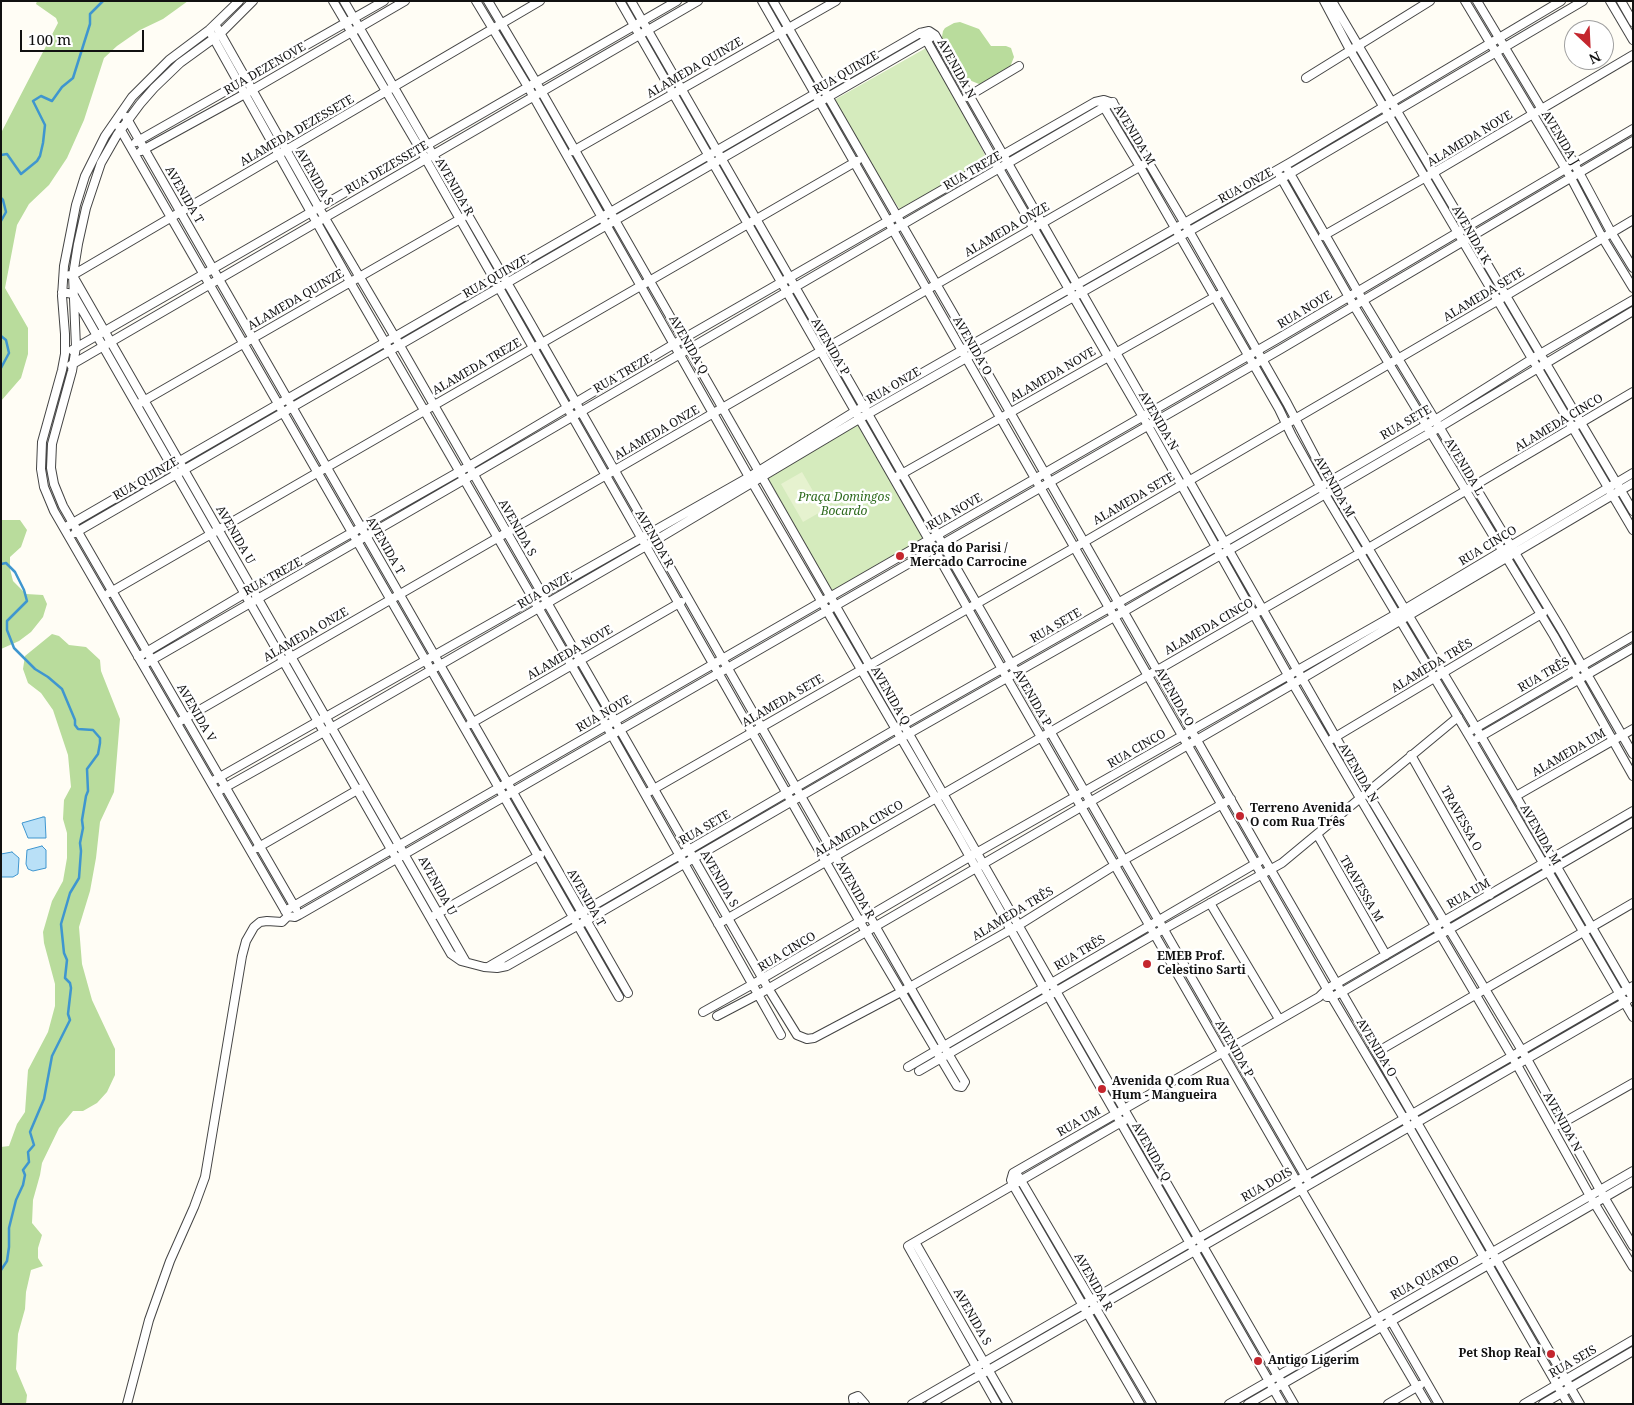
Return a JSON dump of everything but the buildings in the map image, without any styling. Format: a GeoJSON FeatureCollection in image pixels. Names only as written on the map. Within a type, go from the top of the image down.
{"type":"FeatureCollection","features":[{"type":"Feature","properties":{"kind":"street","name":"AVENIDA V"},"geometry":{"type":"LineString","coordinates":[[239,1],[215,24],[147,80],[122,110],[85,176],[68,242],[63,274],[65,354],[42,442],[40,459],[44,487],[50,503],[287,913]]}},
{"type":"Feature","properties":{"kind":"street","name":"AVENIDA V"},"geometry":{"type":"LineString","coordinates":[[253,1],[220,34],[180,63],[154,88],[121,130],[102,163],[86,208],[73,275],[76,348],[74,363],[50,452],[54,484],[60,499],[300,915]]}},
{"type":"Feature","properties":{"kind":"street","name":"AVENIDA R"},"geometry":{"type":"LineString","coordinates":[[333,1],[420,150],[865,931],[957,1086],[962,1087],[965,1082],[344,1]]}},
{"type":"Feature","properties":{"kind":"street","name":"RUA DEZENOVE"},"geometry":{"type":"LineString","coordinates":[[130,146],[239,86],[384,1]]}},
{"type":"Feature","properties":{"kind":"street","name":"RUA DEZENOVE"},"geometry":{"type":"LineString","coordinates":[[135,154],[252,90],[405,1]]}},
{"type":"Feature","properties":{"kind":"street","name":"AVENIDA Q"},"geometry":{"type":"LineString","coordinates":[[476,1],[528,87],[751,480],[976,867],[1282,1404]]}},
{"type":"Feature","properties":{"kind":"street","name":"AVENIDA Q"},"geometry":{"type":"LineString","coordinates":[[488,1],[503,23],[688,349],[978,852],[1051,983],[1294,1404]]}},
{"type":"Feature","properties":{"kind":"street","name":"ALAMEDA DEZESSETE"},"geometry":{"type":"LineString","coordinates":[[73,275],[540,1]]}},
{"type":"Feature","properties":{"kind":"street","name":"AVENIDA P"},"geometry":{"type":"LineString","coordinates":[[620,1],[854,412],[894,478],[976,603],[1310,1184]]}},
{"type":"Feature","properties":{"kind":"street","name":"AVENIDA P"},"geometry":{"type":"LineString","coordinates":[[631,1],[902,474],[933,538]]}},
{"type":"Feature","properties":{"kind":"street","name":"RUA DEZESSETE"},"geometry":{"type":"LineString","coordinates":[[65,354],[677,1]]}},
{"type":"Feature","properties":{"kind":"street","name":"RUA DEZESSETE"},"geometry":{"type":"LineString","coordinates":[[62,370],[698,1]]}},
{"type":"Feature","properties":{"kind":"street","name":"AVENIDA O"},"geometry":{"type":"LineString","coordinates":[[762,1],[1327,989],[1409,1127],[1568,1404]]}},
{"type":"Feature","properties":{"kind":"street","name":"AVENIDA O"},"geometry":{"type":"LineString","coordinates":[[773,1],[1264,858],[1580,1404]]}},
{"type":"Feature","properties":{"kind":"street","name":"ALAMEDA QUINZE"},"geometry":{"type":"LineString","coordinates":[[567,155],[836,1]]}},
{"type":"Feature","properties":{"kind":"street","name":"AVENIDA K"},"geometry":{"type":"LineString","coordinates":[[1324,1],[1383,107],[1633,530]]}},
{"type":"Feature","properties":{"kind":"street","name":"AVENIDA K"},"geometry":{"type":"LineString","coordinates":[[1332,1],[1633,511]]}},
{"type":"Feature","properties":{"kind":"street"},"geometry":{"type":"LineString","coordinates":[[1306,78],[1430,1]]}},
{"type":"Feature","properties":{"kind":"street","name":"AVENIDA J"},"geometry":{"type":"LineString","coordinates":[[1465,1],[1571,178],[1602,237],[1633,288]]}},
{"type":"Feature","properties":{"kind":"street","name":"AVENIDA J"},"geometry":{"type":"LineString","coordinates":[[1477,1],[1580,172],[1611,232],[1633,268]]}},
{"type":"Feature","properties":{"kind":"street","name":"RUA ONZE"},"geometry":{"type":"LineString","coordinates":[[217,792],[646,546],[863,406],[1285,165],[1561,1]]}},
{"type":"Feature","properties":{"kind":"street","name":"RUA ONZE"},"geometry":{"type":"LineString","coordinates":[[760,474],[1282,179],[1583,1]]}},
{"type":"Feature","properties":{"kind":"street"},"geometry":{"type":"LineString","coordinates":[[1610,1],[1633,40]]}},
{"type":"Feature","properties":{"kind":"street"},"geometry":{"type":"LineString","coordinates":[[1621,1],[1633,22]]}},
{"type":"Feature","properties":{"kind":"street","name":"AVENIDA S"},"geometry":{"type":"LineString","coordinates":[[215,24],[768,988],[796,1034],[804,1038]]}},
{"type":"Feature","properties":{"kind":"street","name":"AVENIDA S"},"geometry":{"type":"LineString","coordinates":[[208,30],[350,282],[606,725],[781,1035]]}},
{"type":"Feature","properties":{"kind":"street","name":"AVENIDA N"},"geometry":{"type":"LineString","coordinates":[[920,32],[929,31],[935,36],[1367,792],[1527,1059],[1562,1124],[1633,1246]]}},
{"type":"Feature","properties":{"kind":"street","name":"RUA QUINZE"},"geometry":{"type":"LineString","coordinates":[[64,528],[920,32]]}},
{"type":"Feature","properties":{"kind":"street","name":"AVENIDA N"},"geometry":{"type":"LineString","coordinates":[[920,32],[1143,417],[1288,676],[1517,1064],[1590,1196],[1596,1203],[1633,1267]]}},
{"type":"Feature","properties":{"kind":"street","name":"RUA QUINZE"},"geometry":{"type":"LineString","coordinates":[[69,536],[935,36]]}},
{"type":"Feature","properties":{"kind":"street","name":"ALAMEDA NOVE"},"geometry":{"type":"LineString","coordinates":[[1316,240],[1633,55]]}},
{"type":"Feature","properties":{"kind":"street"},"geometry":{"type":"LineString","coordinates":[[961,100],[1020,66]]}},
{"type":"Feature","properties":{"kind":"street","name":"AVENIDA M"},"geometry":{"type":"LineString","coordinates":[[1095,102],[1104,100],[1113,102],[1184,222],[1295,418],[1328,481],[1630,988],[1633,998]]}},
{"type":"Feature","properties":{"kind":"street","name":"RUA TREZE"},"geometry":{"type":"LineString","coordinates":[[138,656],[1095,102]]}},
{"type":"Feature","properties":{"kind":"street","name":"AVENIDA M"},"geometry":{"type":"LineString","coordinates":[[1095,102],[1104,108],[1140,167],[1254,364],[1324,494],[1472,741],[1633,1017]]}},
{"type":"Feature","properties":{"kind":"street","name":"RUA TREZE"},"geometry":{"type":"LineString","coordinates":[[143,665],[358,542],[1113,102]]}},
{"type":"Feature","properties":{"kind":"street","name":"AVENIDA T"},"geometry":{"type":"LineString","coordinates":[[122,110],[628,993]]}},
{"type":"Feature","properties":{"kind":"street","name":"AVENIDA T"},"geometry":{"type":"LineString","coordinates":[[115,121],[619,997]]}},
{"type":"Feature","properties":{"kind":"street","name":"RUA NOVE"},"geometry":{"type":"LineString","coordinates":[[1633,129],[1249,356],[606,725],[294,906],[287,913],[293,917],[300,915],[1262,360],[1633,142]]}},
{"type":"Feature","properties":{"kind":"street","name":"ALAMEDA TREZE"},"geometry":{"type":"LineString","coordinates":[[103,596],[641,284],[863,158]]}},
{"type":"Feature","properties":{"kind":"street","name":"ALAMEDA ONZE"},"geometry":{"type":"LineString","coordinates":[[177,723],[1148,162]]}},
{"type":"Feature","properties":{"kind":"street","name":"AVENIDA L"},"geometry":{"type":"LineString","coordinates":[[1285,165],[1358,292],[1549,609],[1633,754]]}},
{"type":"Feature","properties":{"kind":"street","name":"AVENIDA L"},"geometry":{"type":"LineString","coordinates":[[1276,170],[1354,306],[1540,615],[1633,776]]}},
{"type":"Feature","properties":{"kind":"street","name":"ALAMEDA QUINZE"},"geometry":{"type":"LineString","coordinates":[[136,406],[468,214]]}},
{"type":"Feature","properties":{"kind":"street","name":"ALAMEDA SETE"},"geometry":{"type":"LineString","coordinates":[[644,794],[1084,542],[1633,220]]}},
{"type":"Feature","properties":{"kind":"street"},"geometry":{"type":"LineString","coordinates":[[63,274],[73,275]]}},
{"type":"Feature","properties":{"kind":"street","name":"AVENIDA U"},"geometry":{"type":"LineString","coordinates":[[73,275],[326,718],[406,854],[466,962]]}},
{"type":"Feature","properties":{"kind":"street"},"geometry":{"type":"LineString","coordinates":[[62,292],[73,294]]}},
{"type":"Feature","properties":{"kind":"street","name":"ALAMEDA NOVE"},"geometry":{"type":"LineString","coordinates":[[894,478],[1223,292]]}},
{"type":"Feature","properties":{"kind":"street","name":"AVENIDA U"},"geometry":{"type":"LineString","coordinates":[[73,294],[451,954],[456,959],[484,967]]}},
{"type":"Feature","properties":{"kind":"street","name":"RUA SETE"},"geometry":{"type":"LineString","coordinates":[[484,967],[582,914],[904,724],[1110,609],[1435,420],[1540,354],[1633,300]]}},
{"type":"Feature","properties":{"kind":"street","name":"RUA SETE"},"geometry":{"type":"LineString","coordinates":[[484,967],[497,968],[506,966],[586,921],[909,733],[1123,612],[1430,433],[1633,311]]}},
{"type":"Feature","properties":{"kind":"street","name":"ALAMEDA CINCO"},"geometry":{"type":"LineString","coordinates":[[718,924],[1360,553],[1633,392]]}},
{"type":"Feature","properties":{"kind":"street","name":"RUA CINCO"},"geometry":{"type":"LineString","coordinates":[[703,1012],[763,979],[978,852],[1298,670],[1407,612],[1504,555],[1515,553],[1618,487],[1633,473]]}},
{"type":"Feature","properties":{"kind":"street","name":"RUA ONZE"},"geometry":{"type":"LineString","coordinates":[[211,782],[650,532],[751,480]]}},
{"type":"Feature","properties":{"kind":"street","name":"RUA CINCO"},"geometry":{"type":"LineString","coordinates":[[1618,487],[1633,483]]}},
{"type":"Feature","properties":{"kind":"street","name":"RUA CINCO"},"geometry":{"type":"LineString","coordinates":[[1504,555],[1511,546],[1610,492]]}},
{"type":"Feature","properties":{"kind":"street","name":"AVENIDA P"},"geometry":{"type":"LineString","coordinates":[[938,546],[1002,670],[1427,1404]]}},
{"type":"Feature","properties":{"kind":"street","name":"ALAMEDA NOVE"},"geometry":{"type":"LineString","coordinates":[[464,727],[687,598]]}},
{"type":"Feature","properties":{"kind":"street","name":"ALAMEDA TRÊS"},"geometry":{"type":"LineString","coordinates":[[1327,742],[1549,609]]}},
{"type":"Feature","properties":{"kind":"street","name":"RUA CINCO"},"geometry":{"type":"LineString","coordinates":[[717,1016],[759,994],[983,862],[1293,684],[1398,617]]}},
{"type":"Feature","properties":{"kind":"street","name":"RUA TRÊS"},"geometry":{"type":"LineString","coordinates":[[1467,733],[1633,636]]}},
{"type":"Feature","properties":{"kind":"street","name":"RUA TRÊS"},"geometry":{"type":"LineString","coordinates":[[1472,741],[1633,648]]}},
{"type":"Feature","properties":{"kind":"street","name":"RUA TRÊS"},"geometry":{"type":"LineString","coordinates":[[919,1071],[1163,929],[1271,870],[1287,859],[1458,718]]}},
{"type":"Feature","properties":{"kind":"street","name":"ALAMEDA UM"},"geometry":{"type":"LineString","coordinates":[[1516,796],[1633,729]]}},
{"type":"Feature","properties":{"kind":"street","name":"TRAVESSA O"},"geometry":{"type":"LineString","coordinates":[[1411,755],[1490,895]]}},
{"type":"Feature","properties":{"kind":"street"},"geometry":{"type":"LineString","coordinates":[[251,852],[366,785]]}},
{"type":"Feature","properties":{"kind":"street","name":"ALAMEDA TRÊS"},"geometry":{"type":"LineString","coordinates":[[804,1038],[814,1038],[910,987],[1019,925],[1123,860],[1231,799]]}},
{"type":"Feature","properties":{"kind":"street","name":"RUA UM"},"geometry":{"type":"LineString","coordinates":[[1016,1171],[1232,1048],[1319,997],[1327,989],[1633,811]]}},
{"type":"Feature","properties":{"kind":"street","name":"RUA UM"},"geometry":{"type":"LineString","coordinates":[[1319,997],[1332,997],[1342,992],[1633,822]]}},
{"type":"Feature","properties":{"kind":"street"},"geometry":{"type":"LineString","coordinates":[[1097,834],[1106,829]]}},
{"type":"Feature","properties":{"kind":"street","name":"TRAVESSA M"},"geometry":{"type":"LineString","coordinates":[[1317,834],[1386,955]]}},
{"type":"Feature","properties":{"kind":"street"},"geometry":{"type":"LineString","coordinates":[[430,918],[546,851]]}},
{"type":"Feature","properties":{"kind":"street","name":"RUA TRÊS"},"geometry":{"type":"LineString","coordinates":[[908,1067],[1264,858]]}},
{"type":"Feature","properties":{"kind":"street"},"geometry":{"type":"LineString","coordinates":[[1210,903],[1279,1019]]}},
{"type":"Feature","properties":{"kind":"street"},"geometry":{"type":"LineString","coordinates":[[1377,1052],[1633,903]]}},
{"type":"Feature","properties":{"kind":"street"},"geometry":{"type":"LineString","coordinates":[[127,1404],[149,1320],[170,1261],[205,1177],[246,941],[254,927],[260,922],[282,922],[287,913]]}},
{"type":"Feature","properties":{"kind":"street"},"geometry":{"type":"LineString","coordinates":[[611,982],[619,978]]}},
{"type":"Feature","properties":{"kind":"street","name":"RUA DOIS"},"geometry":{"type":"LineString","coordinates":[[912,1404],[1630,988]]}},
{"type":"Feature","properties":{"kind":"street","name":"RUA DOIS"},"geometry":{"type":"LineString","coordinates":[[930,1404],[1633,998]]}},
{"type":"Feature","properties":{"kind":"street"},"geometry":{"type":"LineString","coordinates":[[1553,1129],[1633,1083]]}},
{"type":"Feature","properties":{"kind":"street"},"geometry":{"type":"LineString","coordinates":[[1260,1118],[1269,1113]]}},
{"type":"Feature","properties":{"kind":"street","name":"RUA UM"},"geometry":{"type":"LineString","coordinates":[[909,1250],[908,1246],[1012,1182],[1021,1180],[1129,1117]]}},
{"type":"Feature","properties":{"kind":"street"},"geometry":{"type":"LineString","coordinates":[[1146,1167],[1154,1162]]}},
{"type":"Feature","properties":{"kind":"street","name":"AVENIDA R"},"geometry":{"type":"LineString","coordinates":[[1016,1171],[1152,1404]]}},
{"type":"Feature","properties":{"kind":"street"},"geometry":{"type":"LineString","coordinates":[[1012,1182],[1013,1173],[1016,1171]]}},
{"type":"Feature","properties":{"kind":"street","name":"RUA QUATRO"},"geometry":{"type":"LineString","coordinates":[[1228,1404],[1633,1171]]}},
{"type":"Feature","properties":{"kind":"street","name":"AVENIDA R"},"geometry":{"type":"LineString","coordinates":[[1012,1182],[1140,1404]]}},
{"type":"Feature","properties":{"kind":"street","name":"RUA QUATRO"},"geometry":{"type":"LineString","coordinates":[[1248,1404],[1633,1182]]}},
{"type":"Feature","properties":{"kind":"street","name":"AVENIDA S"},"geometry":{"type":"LineString","coordinates":[[915,1242],[1008,1404]]}},
{"type":"Feature","properties":{"kind":"street","name":"AVENIDA S"},"geometry":{"type":"LineString","coordinates":[[909,1250],[997,1404]]}},
{"type":"Feature","properties":{"kind":"street"},"geometry":{"type":"LineString","coordinates":[[1387,1313],[1439,1404]]}},
{"type":"Feature","properties":{"kind":"street","name":"RUA SEIS"},"geometry":{"type":"LineString","coordinates":[[1524,1404],[1633,1340]]}},
{"type":"Feature","properties":{"kind":"street","name":"RUA SEIS"},"geometry":{"type":"LineString","coordinates":[[1543,1404],[1633,1351]]}},
{"type":"Feature","properties":{"kind":"street"},"geometry":{"type":"LineString","coordinates":[[1388,1404],[1426,1382]]}},
{"type":"Feature","properties":{"kind":"street"},"geometry":{"type":"LineString","coordinates":[[854,1404],[853,1398],[858,1396],[865,1404]]}},
{"type":"Feature","properties":{"kind":"green space"},"geometry":{"type":"Polygon","coordinates":[[[37,1],[188,1],[163,19],[140,30],[104,58],[84,120],[67,158],[49,185],[29,204],[17,225],[5,288],[28,328],[28,354],[21,378],[1,401],[1,133],[58,23],[56,18],[36,4],[37,1]]]}},
{"type":"Feature","properties":{"kind":"green space"},"geometry":{"type":"Polygon","coordinates":[[[960,22],[979,29],[991,46],[1011,48],[1014,57],[1010,67],[1002,75],[991,77],[983,84],[964,78],[957,64],[949,57],[941,42],[945,28],[960,22]]]}},
{"type":"Feature","properties":{"kind":"green space"},"geometry":{"type":"Polygon","coordinates":[[[926,48],[958,102],[988,161],[900,210],[868,161],[834,100],[926,48]]]}},
{"type":"Feature","properties":{"kind":"green space","name":"Praça Domingos Bocardo"},"geometry":{"type":"Polygon","coordinates":[[[859,421],[927,539],[831,594],[764,478],[859,421]]]}},
{"type":"Feature","properties":{"kind":"green space"},"geometry":{"type":"Polygon","coordinates":[[[802,472],[824,510],[803,522],[781,484],[802,472]]]}},
{"type":"Feature","properties":{"kind":"green space"},"geometry":{"type":"Polygon","coordinates":[[[1,520],[20,520],[27,530],[21,547],[10,557],[13,581],[26,594],[43,595],[47,604],[43,617],[31,632],[19,641],[1,649],[1,520]]]}},
{"type":"Feature","properties":{"kind":"green space"},"geometry":{"type":"Polygon","coordinates":[[[52,634],[59,636],[69,645],[86,647],[100,660],[101,671],[120,719],[114,792],[100,822],[90,891],[79,927],[82,964],[92,1000],[115,1049],[115,1075],[107,1092],[97,1103],[83,1111],[73,1111],[59,1128],[42,1163],[33,1200],[32,1223],[42,1235],[38,1248],[38,1258],[43,1266],[31,1270],[26,1292],[25,1309],[18,1334],[16,1369],[27,1395],[26,1404],[1,1404],[1,1147],[9,1146],[17,1124],[25,1112],[28,1070],[48,1032],[55,1006],[55,984],[43,932],[52,901],[63,881],[67,858],[67,833],[63,819],[64,800],[71,787],[68,755],[53,710],[41,693],[28,683],[23,669],[25,656],[52,634]]]}},
{"type":"Feature","properties":{"kind":"water"},"geometry":{"type":"Polygon","coordinates":[[[45,817],[46,838],[28,838],[22,823],[45,817]]]}},
{"type":"Feature","properties":{"kind":"water"},"geometry":{"type":"Polygon","coordinates":[[[42,846],[46,850],[46,868],[33,871],[28,869],[26,864],[27,850],[42,846]]]}},
{"type":"Feature","properties":{"kind":"water"},"geometry":{"type":"Polygon","coordinates":[[[12,852],[19,858],[18,874],[13,877],[1,877],[1,854],[12,852]]]}},
{"type":"Feature","properties":{"kind":"waterway"},"geometry":{"type":"LineString","coordinates":[[1,155],[7,154],[21,174],[37,161],[43,143],[45,125],[33,101],[41,96],[52,101],[62,87],[73,78],[90,24],[90,14],[103,1]]}},
{"type":"Feature","properties":{"kind":"waterway"},"geometry":{"type":"LineString","coordinates":[[1,198],[6,212],[1,221]]}},
{"type":"Feature","properties":{"kind":"waterway"},"geometry":{"type":"LineString","coordinates":[[1,336],[6,340],[9,353],[1,368]]}},
{"type":"Feature","properties":{"kind":"waterway"},"geometry":{"type":"LineString","coordinates":[[1,564],[6,563],[15,572],[27,601],[7,621],[7,630],[14,648],[35,669],[62,689],[78,729],[93,730],[100,738],[98,754],[87,769],[88,791],[82,820],[79,878],[70,893],[61,924],[64,953],[67,960],[65,978],[70,983],[71,988],[68,1014],[70,1020],[52,1056],[44,1099],[30,1132],[34,1145],[28,1152],[29,1162],[23,1170],[25,1175],[23,1185],[16,1200],[9,1228],[7,1261],[1,1270]]}},
{"type":"Feature","properties":{"kind":"place","name":"Praça do Parisi / Mercado Carrocine"},"geometry":{"type":"Point","coordinates":[900,556]}},
{"type":"Feature","properties":{"kind":"place","name":"Terreno Avenida O com Rua Três"},"geometry":{"type":"Point","coordinates":[1240,816]}},
{"type":"Feature","properties":{"kind":"place","name":"EMEB Prof. Celestino Sarti"},"geometry":{"type":"Point","coordinates":[1147,964]}},
{"type":"Feature","properties":{"kind":"place","name":"Avenida Q com Rua Hum - Mangueira"},"geometry":{"type":"Point","coordinates":[1102,1089]}},
{"type":"Feature","properties":{"kind":"place","name":"Pet Shop Real"},"geometry":{"type":"Point","coordinates":[1551,1354]}},
{"type":"Feature","properties":{"kind":"place","name":"Antigo Ligerim"},"geometry":{"type":"Point","coordinates":[1258,1361]}}]}
